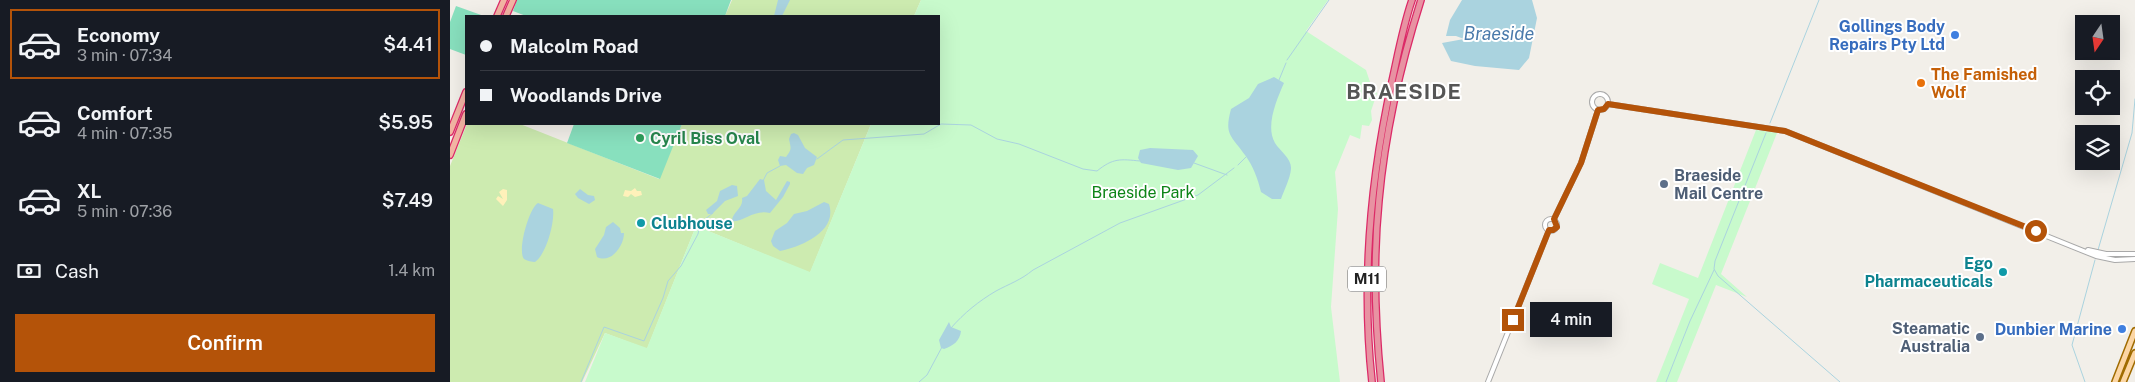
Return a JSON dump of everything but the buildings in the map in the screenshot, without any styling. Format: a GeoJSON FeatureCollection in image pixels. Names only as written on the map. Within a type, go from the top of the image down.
{"type":"FeatureCollection","features":[{"type":"Feature","properties":{"kind":"highway"},"geometry":{"type":"LineString","coordinates":[[497,15],[504,0]]}},
{"type":"Feature","properties":{"kind":"highway"},"geometry":{"type":"LineString","coordinates":[[506,15],[513,0]]}},
{"type":"Feature","properties":{"kind":"highway","name":"M11"},"geometry":{"type":"LineString","coordinates":[[1372,382],[1366,297],[1371,199],[1387,104],[1412,0]]}},
{"type":"Feature","properties":{"kind":"highway","name":"M11"},"geometry":{"type":"LineString","coordinates":[[1381,382],[1376,306],[1376,239],[1382,175],[1404,64],[1421,0]]}},
{"type":"Feature","properties":{"kind":"highway"},"geometry":{"type":"LineString","coordinates":[[450,132],[465,94]]}},
{"type":"Feature","properties":{"kind":"highway"},"geometry":{"type":"LineString","coordinates":[[450,154],[465,116]]}},
{"type":"Feature","properties":{"kind":"main road"},"geometry":{"type":"LineString","coordinates":[[2115,382],[2135,331]]}},
{"type":"Feature","properties":{"kind":"main road"},"geometry":{"type":"LineString","coordinates":[[2124,382],[2135,353]]}},
{"type":"Feature","properties":{"kind":"street"},"geometry":{"type":"LineString","coordinates":[[1598,110],[1592,104],[1592,99],[1596,95],[1605,96],[1608,104]]}},
{"type":"Feature","properties":{"kind":"street"},"geometry":{"type":"LineString","coordinates":[[1598,110],[1604,109],[1608,104]]}},
{"type":"Feature","properties":{"kind":"street"},"geometry":{"type":"LineString","coordinates":[[1608,104],[1776,129],[2077,247],[2100,258],[2115,260],[2135,259]]}},
{"type":"Feature","properties":{"kind":"street"},"geometry":{"type":"LineString","coordinates":[[1549,230],[1557,227],[1554,219],[1581,163],[1598,110]]}},
{"type":"Feature","properties":{"kind":"street"},"geometry":{"type":"LineString","coordinates":[[1549,230],[1546,228],[1546,222],[1554,219]]}},
{"type":"Feature","properties":{"kind":"street"},"geometry":{"type":"LineString","coordinates":[[1488,382],[1549,230]]}},
{"type":"Feature","properties":{"kind":"street"},"geometry":{"type":"LineString","coordinates":[[2077,247],[2106,254],[2135,254]]}},
{"type":"Feature","properties":{"kind":"green space"},"geometry":{"type":"Polygon","coordinates":[[[517,0],[731,0],[725,15],[523,15],[513,11],[517,0]]]}},
{"type":"Feature","properties":{"kind":"green space"},"geometry":{"type":"Polygon","coordinates":[[[732,0],[921,0],[914,15],[725,15],[732,0]]]}},
{"type":"Feature","properties":{"kind":"green space","name":"Braeside Park"},"geometry":{"type":"Polygon","coordinates":[[[921,0],[1328,0],[1306,31],[1366,70],[1372,88],[1377,93],[1371,111],[1372,120],[1369,126],[1362,125],[1360,139],[1350,135],[1335,172],[1338,209],[1331,307],[1340,382],[585,382],[605,333],[647,348],[696,226],[810,272],[871,125],[940,125],[940,15],[914,15],[921,0]]]}},
{"type":"Feature","properties":{"kind":"green space"},"geometry":{"type":"Polygon","coordinates":[[[456,6],[481,15],[465,15],[465,55],[450,49],[450,22],[456,6]]]}},
{"type":"Feature","properties":{"kind":"green space"},"geometry":{"type":"Polygon","coordinates":[[[467,125],[523,125],[659,179],[682,125],[871,125],[810,273],[696,226],[647,349],[605,333],[582,382],[450,382],[450,166],[467,125]]]}},
{"type":"Feature","properties":{"kind":"green space"},"geometry":{"type":"Polygon","coordinates":[[[574,125],[682,125],[660,179],[567,143],[574,125]]]}},
{"type":"Feature","properties":{"kind":"green space"},"geometry":{"type":"Polygon","coordinates":[[[1756,130],[1777,133],[1721,274],[1747,297],[1716,285],[1677,382],[1656,382],[1689,299],[1652,284],[1660,263],[1698,278],[1756,130]]]}},
{"type":"Feature","properties":{"kind":"sand"},"geometry":{"type":"Polygon","coordinates":[[[635,188],[637,191],[641,191],[642,195],[635,197],[631,194],[628,197],[623,196],[625,190],[631,191],[635,188]]]}},
{"type":"Feature","properties":{"kind":"sand"},"geometry":{"type":"Polygon","coordinates":[[[503,189],[507,190],[507,200],[503,206],[496,199],[498,196],[503,199],[499,192],[503,189]]]}},
{"type":"Feature","properties":{"kind":"water"},"geometry":{"type":"Polygon","coordinates":[[[778,0],[790,0],[782,15],[774,15],[778,0]]]}},
{"type":"Feature","properties":{"kind":"water","name":"Braeside"},"geometry":{"type":"Polygon","coordinates":[[[1462,0],[1532,0],[1537,18],[1529,58],[1519,70],[1475,66],[1451,61],[1442,43],[1464,39],[1456,36],[1446,36],[1450,20],[1462,0]]]}},
{"type":"Feature","properties":{"kind":"water"},"geometry":{"type":"Polygon","coordinates":[[[1274,77],[1284,83],[1273,113],[1272,136],[1291,165],[1281,199],[1272,199],[1261,192],[1253,168],[1230,134],[1228,124],[1231,109],[1249,98],[1258,84],[1274,77]]]}},
{"type":"Feature","properties":{"kind":"water"},"geometry":{"type":"Polygon","coordinates":[[[791,134],[798,135],[805,148],[817,157],[814,165],[807,168],[803,174],[797,173],[786,165],[780,166],[778,160],[780,156],[786,157],[789,152],[791,147],[789,139],[791,134]]]}},
{"type":"Feature","properties":{"kind":"water"},"geometry":{"type":"Polygon","coordinates":[[[1150,148],[1193,150],[1198,156],[1191,168],[1178,170],[1141,163],[1138,158],[1140,150],[1150,148]]]}},
{"type":"Feature","properties":{"kind":"water"},"geometry":{"type":"Polygon","coordinates":[[[760,179],[764,180],[766,191],[776,200],[787,181],[790,184],[783,197],[770,213],[753,214],[740,220],[732,221],[741,205],[742,198],[747,196],[760,179]]]}},
{"type":"Feature","properties":{"kind":"water"},"geometry":{"type":"Polygon","coordinates":[[[732,185],[737,186],[738,196],[725,201],[712,214],[708,214],[706,210],[717,201],[720,191],[732,185]]]}},
{"type":"Feature","properties":{"kind":"water"},"geometry":{"type":"Polygon","coordinates":[[[580,189],[588,195],[594,196],[595,200],[589,204],[578,198],[575,194],[580,189]]]}},
{"type":"Feature","properties":{"kind":"water"},"geometry":{"type":"Polygon","coordinates":[[[824,202],[829,204],[830,214],[828,223],[823,230],[807,242],[788,249],[780,251],[773,246],[771,241],[775,231],[787,223],[794,214],[807,211],[824,202]]]}},
{"type":"Feature","properties":{"kind":"water"},"geometry":{"type":"Polygon","coordinates":[[[538,203],[553,209],[553,215],[546,246],[543,253],[534,262],[524,259],[522,248],[528,221],[538,203]]]}},
{"type":"Feature","properties":{"kind":"water"},"geometry":{"type":"Polygon","coordinates":[[[613,222],[620,228],[621,233],[624,233],[622,243],[612,256],[602,259],[597,257],[595,249],[604,235],[606,227],[613,222]]]}},
{"type":"Feature","properties":{"kind":"water"},"geometry":{"type":"Polygon","coordinates":[[[949,322],[951,327],[961,331],[956,343],[944,349],[941,348],[939,340],[949,322]]]}},
{"type":"Feature","properties":{"kind":"waterway"},"geometry":{"type":"LineString","coordinates":[[1287,60],[1329,0]]}},
{"type":"Feature","properties":{"kind":"waterway"},"geometry":{"type":"LineString","coordinates":[[1770,123],[1819,0]]}},
{"type":"Feature","properties":{"kind":"waterway"},"geometry":{"type":"LineString","coordinates":[[1279,80],[1286,63]]}},
{"type":"Feature","properties":{"kind":"waterway"},"geometry":{"type":"LineString","coordinates":[[2098,250],[2132,133],[2135,99]]}},
{"type":"Feature","properties":{"kind":"waterway"},"geometry":{"type":"LineString","coordinates":[[817,159],[843,140],[924,134],[939,125]]}},
{"type":"Feature","properties":{"kind":"waterway"},"geometry":{"type":"LineString","coordinates":[[940,125],[971,125],[997,139],[1019,144],[1083,169],[1097,171],[1117,160],[1140,161]]}},
{"type":"Feature","properties":{"kind":"waterway"},"geometry":{"type":"LineString","coordinates":[[1766,133],[1715,261],[1714,269],[1718,276],[1840,382]]}},
{"type":"Feature","properties":{"kind":"waterway"},"geometry":{"type":"LineString","coordinates":[[1238,165],[1246,157]]}},
{"type":"Feature","properties":{"kind":"waterway"},"geometry":{"type":"LineString","coordinates":[[1194,163],[1227,175]]}},
{"type":"Feature","properties":{"kind":"waterway"},"geometry":{"type":"LineString","coordinates":[[763,181],[767,173],[780,166]]}},
{"type":"Feature","properties":{"kind":"waterway"},"geometry":{"type":"LineString","coordinates":[[951,328],[966,312],[984,299],[1033,270],[1120,223],[1198,195],[1234,168]]}},
{"type":"Feature","properties":{"kind":"waterway"},"geometry":{"type":"LineString","coordinates":[[581,382],[604,327],[644,341],[663,298],[668,281],[681,266],[698,234],[700,223],[713,213]]}},
{"type":"Feature","properties":{"kind":"waterway"},"geometry":{"type":"LineString","coordinates":[[2085,382],[2072,345],[2095,260]]}},
{"type":"Feature","properties":{"kind":"waterway"},"geometry":{"type":"LineString","coordinates":[[1666,382],[1690,321],[1714,270]]}},
{"type":"Feature","properties":{"kind":"waterway"},"geometry":{"type":"LineString","coordinates":[[919,382],[927,375],[942,347]]}},
{"type":"Feature","properties":{"kind":"place","name":"Gollings Body Repairs Pty Ltd"},"geometry":{"type":"Point","coordinates":[1955,35]}},
{"type":"Feature","properties":{"kind":"place","name":"The Famished Wolf"},"geometry":{"type":"Point","coordinates":[1921,83]}},
{"type":"Feature","properties":{"kind":"place","name":"Cyril Biss Oval"},"geometry":{"type":"Point","coordinates":[640,138]}},
{"type":"Feature","properties":{"kind":"place","name":"Braeside Mail Centre"},"geometry":{"type":"Point","coordinates":[1664,184]}},
{"type":"Feature","properties":{"kind":"place","name":"Clubhouse"},"geometry":{"type":"Point","coordinates":[641,223]}},
{"type":"Feature","properties":{"kind":"place","name":"Ego Pharmaceuticals"},"geometry":{"type":"Point","coordinates":[2003,272]}},
{"type":"Feature","properties":{"kind":"place","name":"Dunbier Marine"},"geometry":{"type":"Point","coordinates":[2122,329]}},
{"type":"Feature","properties":{"kind":"place","name":"Steamatic Australia"},"geometry":{"type":"Point","coordinates":[1980,337]}},
{"type":"Feature","properties":{"kind":"district","name":"BRAESIDE"},"geometry":{"type":"Point","coordinates":[1404,92]}},
{"type":"Feature","properties":{"kind":"route"},"geometry":{"type":"LineString","coordinates":[[1513,320],[1549,230],[1557,227],[1554,219],[1581,163],[1598,110],[1604,109],[1608,104],[1785,131],[2036,231]]}}]}
